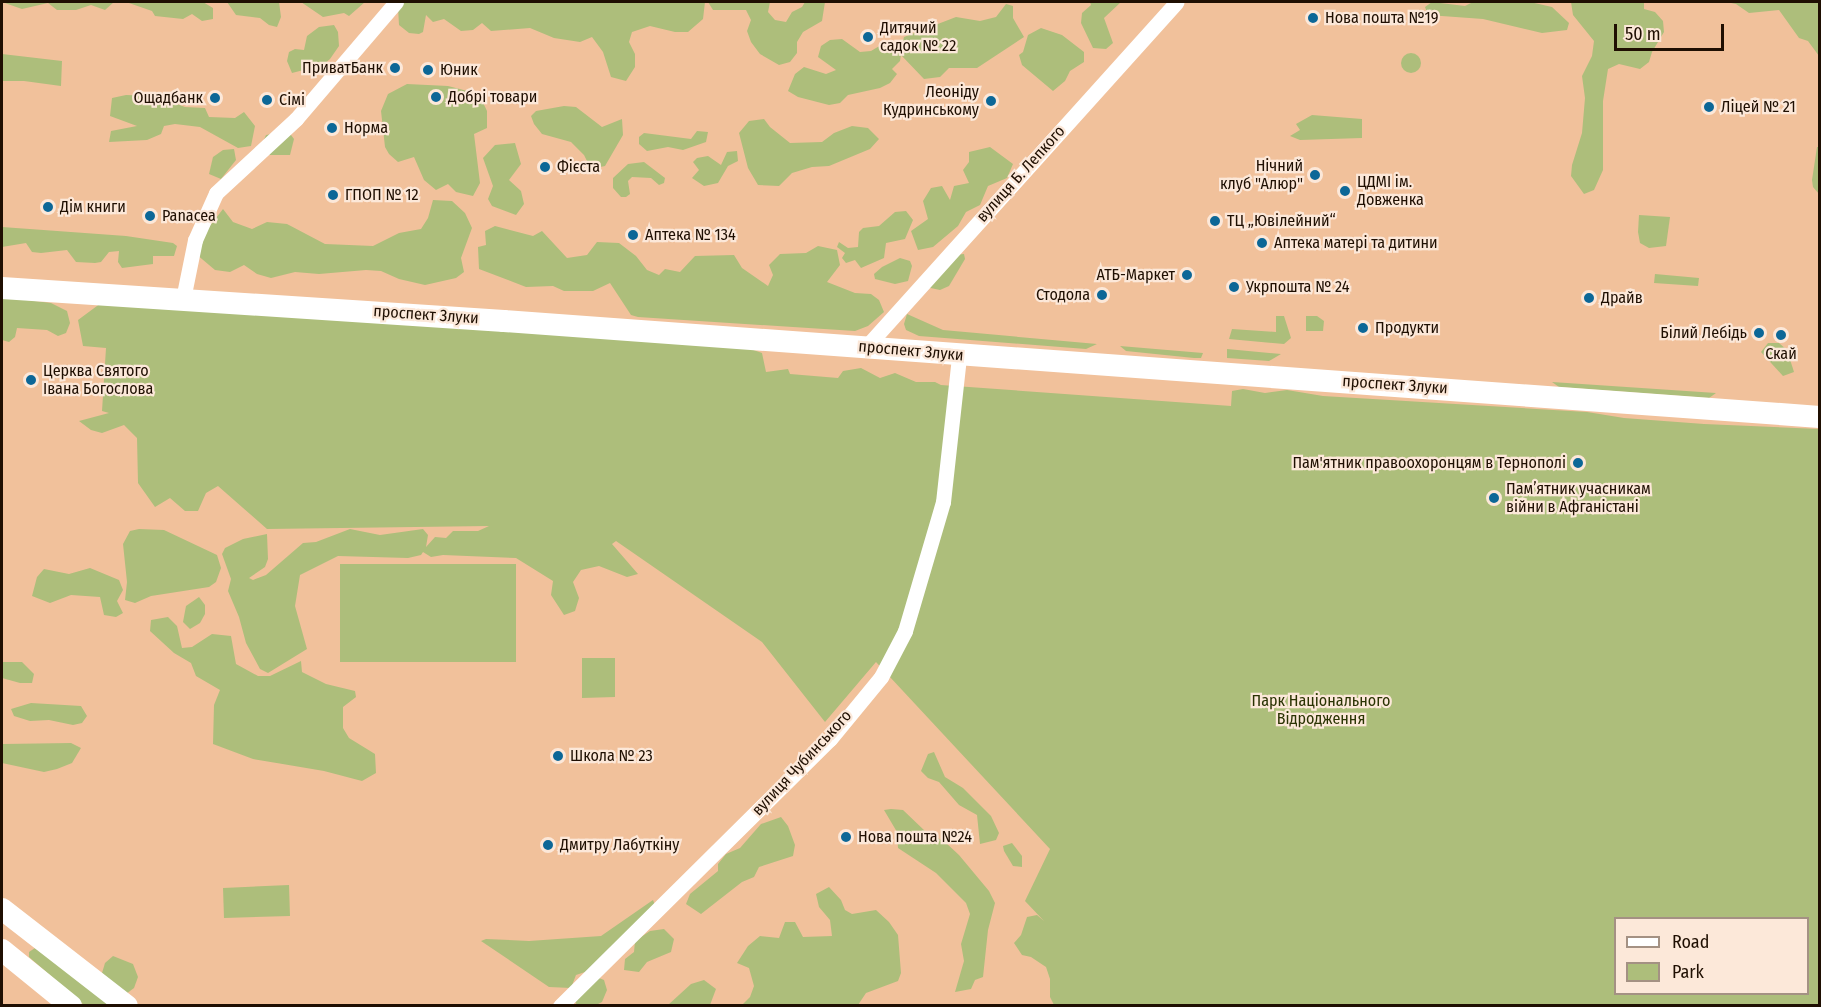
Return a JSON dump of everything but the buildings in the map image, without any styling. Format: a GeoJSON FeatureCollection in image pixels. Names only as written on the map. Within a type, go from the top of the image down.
{"type":"FeatureCollection","features":[{"type":"Feature","properties":{"kind":"main road","name":"проспект Злуки"},"geometry":{"type":"LineString","coordinates":[[2,288],[866,347],[959,356],[1359,382],[1820,417]]}},
{"type":"Feature","properties":{"kind":"main road"},"geometry":{"type":"LineString","coordinates":[[2,909],[127,1005]]}},
{"type":"Feature","properties":{"kind":"main road"},"geometry":{"type":"LineString","coordinates":[[23,926],[2,949],[71,1005]]}},
{"type":"Feature","properties":{"kind":"street"},"geometry":{"type":"LineString","coordinates":[[183,299],[195,240],[216,193],[296,119],[396,2]]}},
{"type":"Feature","properties":{"kind":"street","name":"вулиця Б. Лепкого"},"geometry":{"type":"LineString","coordinates":[[866,347],[1177,2]]}},
{"type":"Feature","properties":{"kind":"street","name":"вулиця Чубинського"},"geometry":{"type":"LineString","coordinates":[[560,1005],[830,739],[881,677],[905,631],[944,502],[959,356]]}},
{"type":"Feature","properties":{"kind":"green space"},"geometry":{"type":"Polygon","coordinates":[[[2,2],[114,2],[105,10],[91,5],[76,10],[57,10],[48,3],[22,9],[2,2]]]}},
{"type":"Feature","properties":{"kind":"green space"},"geometry":{"type":"Polygon","coordinates":[[[126,2],[203,2],[213,8],[213,19],[202,21],[192,14],[183,19],[155,16],[152,11],[126,2]]]}},
{"type":"Feature","properties":{"kind":"green space"},"geometry":{"type":"Polygon","coordinates":[[[227,2],[279,2],[281,17],[277,27],[269,25],[260,18],[236,15],[227,2]]]}},
{"type":"Feature","properties":{"kind":"green space"},"geometry":{"type":"Polygon","coordinates":[[[301,2],[365,2],[349,16],[344,13],[323,17],[301,2]]]}},
{"type":"Feature","properties":{"kind":"green space"},"geometry":{"type":"Polygon","coordinates":[[[401,2],[705,2],[703,19],[688,32],[675,32],[650,26],[632,32],[629,42],[635,54],[635,67],[626,81],[611,77],[603,52],[592,37],[580,42],[554,38],[530,28],[491,31],[482,23],[473,30],[461,31],[444,19],[433,22],[426,15],[423,32],[409,33],[399,25],[398,7],[401,2]]]}},
{"type":"Feature","properties":{"kind":"green space"},"geometry":{"type":"Polygon","coordinates":[[[708,2],[770,2],[768,12],[775,20],[786,22],[792,12],[802,7],[805,2],[825,2],[822,21],[803,32],[797,42],[797,53],[790,62],[779,65],[760,54],[751,42],[747,31],[751,20],[746,10],[713,10],[708,2]]]}},
{"type":"Feature","properties":{"kind":"green space"},"geometry":{"type":"Polygon","coordinates":[[[1090,2],[1121,2],[1104,18],[1113,43],[1106,49],[1093,48],[1081,23],[1082,13],[1091,5],[1090,2]]]}},
{"type":"Feature","properties":{"kind":"green space"},"geometry":{"type":"Polygon","coordinates":[[[1432,2],[1465,6],[1473,2],[1530,2],[1552,7],[1569,23],[1567,30],[1542,33],[1483,19],[1428,15],[1425,7],[1432,2]]]}},
{"type":"Feature","properties":{"kind":"green space"},"geometry":{"type":"Polygon","coordinates":[[[1571,2],[1644,2],[1644,9],[1655,12],[1663,21],[1664,32],[1649,62],[1640,69],[1619,64],[1608,69],[1603,101],[1603,170],[1594,190],[1584,194],[1571,176],[1582,133],[1585,98],[1582,76],[1592,56],[1594,41],[1573,15],[1571,2]]]}},
{"type":"Feature","properties":{"kind":"green space"},"geometry":{"type":"Polygon","coordinates":[[[1726,2],[1819,2],[1819,56],[1808,41],[1799,38],[1779,10],[1749,13],[1736,4],[1726,2]]]}},
{"type":"Feature","properties":{"kind":"green space"},"geometry":{"type":"Polygon","coordinates":[[[1006,4],[1013,6],[1013,18],[1024,37],[977,68],[949,68],[940,77],[924,79],[901,55],[900,61],[892,69],[897,74],[890,83],[880,88],[848,95],[840,103],[829,105],[798,97],[788,91],[795,74],[804,67],[826,74],[836,70],[818,57],[821,46],[830,40],[842,39],[860,52],[871,51],[881,45],[901,49],[904,37],[956,17],[980,21],[996,17],[1006,4]]]}},
{"type":"Feature","properties":{"kind":"green space"},"geometry":{"type":"Polygon","coordinates":[[[334,25],[338,32],[339,46],[330,59],[323,65],[292,73],[287,61],[289,52],[295,49],[304,50],[307,36],[319,27],[334,25]]]}},
{"type":"Feature","properties":{"kind":"green space"},"geometry":{"type":"Polygon","coordinates":[[[1041,28],[1062,35],[1084,52],[1084,62],[1070,71],[1065,81],[1053,91],[1022,65],[1019,55],[1023,52],[1028,35],[1041,28]]]}},
{"type":"Feature","properties":{"kind":"green space"},"geometry":{"type":"Polygon","coordinates":[[[1407,53],[1415,53],[1421,59],[1421,67],[1415,73],[1407,73],[1401,67],[1401,59],[1407,53]]]}},
{"type":"Feature","properties":{"kind":"green space"},"geometry":{"type":"Polygon","coordinates":[[[2,54],[62,61],[61,86],[24,81],[2,81],[2,54]]]}},
{"type":"Feature","properties":{"kind":"green space"},"geometry":{"type":"Polygon","coordinates":[[[407,84],[448,86],[479,94],[487,111],[487,128],[474,134],[480,183],[473,196],[456,192],[448,184],[436,190],[424,180],[414,157],[398,162],[389,154],[385,147],[381,111],[388,94],[407,84]]]}},
{"type":"Feature","properties":{"kind":"green space"},"geometry":{"type":"Polygon","coordinates":[[[126,95],[156,96],[185,107],[205,108],[209,117],[235,118],[244,112],[255,126],[251,146],[238,148],[200,127],[175,124],[164,126],[161,134],[147,140],[109,142],[111,131],[137,126],[110,116],[112,98],[126,95]]]}},
{"type":"Feature","properties":{"kind":"green space"},"geometry":{"type":"Polygon","coordinates":[[[564,106],[576,107],[602,127],[622,119],[623,135],[605,166],[591,169],[584,155],[571,142],[542,134],[534,124],[531,116],[536,111],[564,106]]]}},
{"type":"Feature","properties":{"kind":"green space"},"geometry":{"type":"Polygon","coordinates":[[[1312,115],[1362,119],[1362,138],[1300,140],[1290,136],[1300,130],[1296,124],[1312,115]]]}},
{"type":"Feature","properties":{"kind":"green space"},"geometry":{"type":"Polygon","coordinates":[[[764,119],[770,127],[790,143],[822,142],[834,133],[852,126],[868,128],[879,139],[870,149],[829,166],[812,167],[792,173],[779,186],[758,185],[748,168],[739,133],[749,121],[764,119]]]}},
{"type":"Feature","properties":{"kind":"green space"},"geometry":{"type":"Polygon","coordinates":[[[288,131],[294,139],[290,155],[270,155],[260,149],[266,135],[288,131]]]}},
{"type":"Feature","properties":{"kind":"green space"},"geometry":{"type":"Polygon","coordinates":[[[697,131],[708,132],[706,142],[683,150],[668,147],[647,151],[639,144],[639,137],[644,133],[691,139],[697,131]]]}},
{"type":"Feature","properties":{"kind":"green space"},"geometry":{"type":"Polygon","coordinates":[[[515,143],[521,164],[509,180],[521,191],[524,204],[516,215],[492,206],[488,199],[493,186],[483,158],[495,145],[515,143]]]}},
{"type":"Feature","properties":{"kind":"green space"},"geometry":{"type":"Polygon","coordinates":[[[990,147],[1013,164],[1007,178],[988,186],[980,205],[966,212],[958,226],[933,247],[918,250],[911,231],[928,219],[923,201],[931,188],[942,186],[950,200],[954,186],[969,183],[963,170],[969,162],[969,152],[990,147]]]}},
{"type":"Feature","properties":{"kind":"green space"},"geometry":{"type":"Polygon","coordinates":[[[1817,147],[1819,147],[1819,194],[1813,187],[1812,180],[1817,147]]]}},
{"type":"Feature","properties":{"kind":"green space"},"geometry":{"type":"Polygon","coordinates":[[[234,149],[236,160],[221,179],[209,174],[213,157],[223,150],[234,149]]]}},
{"type":"Feature","properties":{"kind":"green space"},"geometry":{"type":"Polygon","coordinates":[[[737,151],[738,161],[728,166],[718,183],[704,186],[692,178],[699,170],[693,162],[697,158],[708,156],[721,165],[727,152],[737,151]]]}},
{"type":"Feature","properties":{"kind":"green space"},"geometry":{"type":"Polygon","coordinates":[[[644,162],[665,178],[664,183],[659,185],[651,178],[632,177],[628,181],[630,194],[621,197],[613,188],[613,178],[628,164],[644,162]]]}},
{"type":"Feature","properties":{"kind":"green space"},"geometry":{"type":"Polygon","coordinates":[[[433,200],[452,201],[465,213],[472,228],[461,258],[464,272],[456,278],[425,285],[399,279],[381,271],[366,270],[319,274],[295,272],[271,278],[257,274],[244,265],[230,272],[215,270],[196,254],[209,227],[223,209],[233,222],[252,229],[267,222],[287,224],[325,244],[373,246],[399,233],[421,229],[428,218],[433,200]]]}},
{"type":"Feature","properties":{"kind":"green space"},"geometry":{"type":"Polygon","coordinates":[[[906,211],[913,220],[905,239],[886,243],[884,258],[861,268],[855,260],[846,263],[842,258],[845,253],[837,247],[839,242],[848,248],[858,247],[859,232],[863,228],[879,226],[895,212],[906,211]]]}},
{"type":"Feature","properties":{"kind":"green space"},"geometry":{"type":"Polygon","coordinates":[[[1639,215],[1670,217],[1666,246],[1649,248],[1640,243],[1639,215]]]}},
{"type":"Feature","properties":{"kind":"green space"},"geometry":{"type":"Polygon","coordinates":[[[495,226],[533,236],[542,231],[567,258],[587,255],[597,242],[619,243],[636,256],[647,270],[659,275],[665,269],[680,272],[695,256],[734,255],[742,268],[768,286],[773,275],[769,265],[780,254],[806,253],[818,246],[837,250],[840,265],[827,282],[855,293],[871,294],[879,300],[884,312],[868,326],[855,331],[638,317],[631,315],[610,283],[593,291],[564,291],[553,286],[526,287],[479,269],[478,247],[486,245],[485,231],[495,226]]]}},
{"type":"Feature","properties":{"kind":"green space"},"geometry":{"type":"Polygon","coordinates":[[[2,227],[126,236],[173,243],[177,246],[174,256],[153,256],[153,264],[122,268],[118,262],[119,251],[109,252],[101,262],[95,263],[76,262],[67,250],[32,252],[26,243],[2,247],[2,227]]]}},
{"type":"Feature","properties":{"kind":"green space"},"geometry":{"type":"Polygon","coordinates":[[[964,254],[965,259],[949,286],[940,290],[926,287],[954,255],[964,254]]]}},
{"type":"Feature","properties":{"kind":"green space"},"geometry":{"type":"Polygon","coordinates":[[[900,258],[910,261],[912,266],[908,281],[895,284],[875,279],[874,274],[882,267],[900,258]]]}},
{"type":"Feature","properties":{"kind":"green space"},"geometry":{"type":"Polygon","coordinates":[[[1655,274],[1699,278],[1698,286],[1654,283],[1655,274]]]}},
{"type":"Feature","properties":{"kind":"green space"},"geometry":{"type":"Polygon","coordinates":[[[2,297],[51,303],[67,311],[70,323],[66,333],[58,336],[47,330],[17,328],[15,337],[9,342],[2,340],[2,297]]]}},
{"type":"Feature","properties":{"kind":"green space","name":"Парк Національного Відродження"},"geometry":{"type":"Polygon","coordinates":[[[101,303],[745,347],[762,353],[766,372],[788,369],[790,374],[838,378],[843,371],[861,368],[880,378],[895,373],[916,382],[935,382],[941,385],[1231,406],[1232,391],[1243,389],[1265,393],[1287,390],[1323,396],[1587,412],[1624,418],[1704,424],[1819,429],[1819,1005],[1054,1005],[1050,997],[1050,979],[1046,967],[1031,957],[1022,955],[1014,943],[1021,935],[1027,917],[1037,915],[1044,921],[1025,901],[1050,849],[876,662],[825,722],[762,642],[616,541],[612,544],[638,574],[627,577],[599,566],[581,570],[573,582],[579,598],[575,611],[564,615],[551,595],[553,581],[516,558],[443,555],[431,557],[423,552],[421,555],[408,558],[338,556],[300,575],[295,606],[307,649],[268,673],[260,669],[246,643],[239,617],[228,591],[231,579],[222,554],[225,548],[243,539],[267,534],[268,559],[265,567],[249,578],[253,580],[266,575],[303,543],[316,542],[350,529],[380,535],[423,529],[428,535],[426,547],[435,537],[446,538],[453,531],[478,531],[489,526],[267,529],[218,486],[206,493],[198,511],[185,511],[170,498],[155,507],[138,483],[137,438],[124,425],[102,433],[91,430],[79,421],[109,413],[102,411],[106,348],[83,346],[78,320],[101,303]]]}},
{"type":"Feature","properties":{"kind":"green space"},"geometry":{"type":"Polygon","coordinates":[[[907,314],[943,330],[1097,344],[1086,349],[919,336],[906,330],[904,324],[907,314]]]}},
{"type":"Feature","properties":{"kind":"green space"},"geometry":{"type":"Polygon","coordinates":[[[1276,316],[1284,316],[1291,338],[1284,344],[1229,339],[1232,329],[1276,332],[1276,316]]]}},
{"type":"Feature","properties":{"kind":"green space"},"geometry":{"type":"Polygon","coordinates":[[[1306,316],[1317,316],[1324,321],[1323,331],[1306,331],[1306,316]]]}},
{"type":"Feature","properties":{"kind":"green space"},"geometry":{"type":"Polygon","coordinates":[[[1768,343],[1779,343],[1787,350],[1794,372],[1783,376],[1761,352],[1768,343]]]}},
{"type":"Feature","properties":{"kind":"green space"},"geometry":{"type":"Polygon","coordinates":[[[1120,346],[1203,353],[1201,358],[1194,358],[1126,351],[1120,346]]]}},
{"type":"Feature","properties":{"kind":"green space"},"geometry":{"type":"Polygon","coordinates":[[[1227,349],[1281,354],[1269,361],[1227,358],[1227,349]]]}},
{"type":"Feature","properties":{"kind":"green space"},"geometry":{"type":"Polygon","coordinates":[[[1552,382],[1716,393],[1709,398],[1559,387],[1552,382]]]}},
{"type":"Feature","properties":{"kind":"green space"},"geometry":{"type":"Polygon","coordinates":[[[164,530],[217,555],[221,568],[216,582],[209,587],[151,596],[135,603],[125,600],[127,582],[123,544],[130,531],[164,530]]]}},
{"type":"Feature","properties":{"kind":"green space"},"geometry":{"type":"Polygon","coordinates":[[[340,564],[516,564],[516,662],[340,662],[340,564]]]}},
{"type":"Feature","properties":{"kind":"green space"},"geometry":{"type":"Polygon","coordinates":[[[90,568],[119,580],[123,590],[117,601],[123,613],[116,617],[104,615],[100,597],[71,595],[50,603],[32,596],[37,577],[44,569],[69,574],[90,568]]]}},
{"type":"Feature","properties":{"kind":"green space"},"geometry":{"type":"Polygon","coordinates":[[[199,597],[205,605],[205,614],[200,623],[190,629],[183,622],[186,606],[199,597]]]}},
{"type":"Feature","properties":{"kind":"green space"},"geometry":{"type":"Polygon","coordinates":[[[168,617],[177,626],[182,648],[192,647],[212,634],[231,636],[236,664],[258,676],[270,676],[301,661],[302,672],[326,684],[355,691],[356,697],[343,707],[343,728],[349,738],[375,754],[376,773],[362,781],[324,771],[253,759],[213,744],[214,705],[220,690],[196,676],[191,663],[174,653],[150,631],[151,620],[168,617]]]}},
{"type":"Feature","properties":{"kind":"green space"},"geometry":{"type":"Polygon","coordinates":[[[582,658],[615,658],[615,697],[582,698],[582,658]]]}},
{"type":"Feature","properties":{"kind":"green space"},"geometry":{"type":"Polygon","coordinates":[[[2,662],[22,662],[34,674],[32,683],[20,683],[2,678],[2,662]]]}},
{"type":"Feature","properties":{"kind":"green space"},"geometry":{"type":"Polygon","coordinates":[[[31,703],[81,706],[87,716],[82,723],[73,725],[49,720],[30,721],[14,716],[11,709],[31,703]]]}},
{"type":"Feature","properties":{"kind":"green space"},"geometry":{"type":"Polygon","coordinates":[[[71,743],[81,748],[72,763],[57,769],[44,772],[2,763],[3,744],[71,743]]]}},
{"type":"Feature","properties":{"kind":"green space"},"geometry":{"type":"Polygon","coordinates":[[[934,752],[945,777],[963,788],[991,816],[999,833],[996,840],[980,844],[977,815],[959,805],[939,782],[928,778],[921,771],[928,754],[934,752]]]}},
{"type":"Feature","properties":{"kind":"green space"},"geometry":{"type":"Polygon","coordinates":[[[884,810],[903,810],[925,831],[945,842],[989,891],[995,903],[988,930],[983,977],[975,980],[971,989],[955,992],[964,961],[961,944],[970,914],[966,903],[936,873],[898,848],[897,832],[884,810]]]}},
{"type":"Feature","properties":{"kind":"green space"},"geometry":{"type":"Polygon","coordinates":[[[781,817],[788,826],[795,845],[793,856],[759,867],[754,877],[742,882],[701,914],[686,904],[690,894],[718,871],[718,864],[726,854],[740,848],[761,824],[781,817]]]}},
{"type":"Feature","properties":{"kind":"green space"},"geometry":{"type":"Polygon","coordinates":[[[1012,843],[1022,856],[1022,867],[1013,866],[1004,851],[1003,846],[1012,843]]]}},
{"type":"Feature","properties":{"kind":"green space"},"geometry":{"type":"Polygon","coordinates":[[[289,885],[290,916],[224,918],[223,888],[289,885]]]}},
{"type":"Feature","properties":{"kind":"green space"},"geometry":{"type":"Polygon","coordinates":[[[829,887],[841,900],[845,910],[852,914],[876,910],[889,922],[898,935],[901,973],[898,981],[866,993],[858,1005],[742,1005],[750,997],[754,986],[749,968],[737,963],[748,946],[760,936],[779,938],[785,922],[795,922],[803,937],[832,936],[830,920],[819,907],[816,894],[829,887]]]}},
{"type":"Feature","properties":{"kind":"green space"},"geometry":{"type":"Polygon","coordinates":[[[653,900],[658,913],[588,971],[576,975],[571,988],[549,987],[481,941],[486,939],[529,941],[601,936],[653,900]]]}},
{"type":"Feature","properties":{"kind":"green space"},"geometry":{"type":"Polygon","coordinates":[[[664,929],[674,939],[671,952],[647,962],[639,972],[624,970],[625,959],[634,952],[635,941],[650,931],[664,929]]]}},
{"type":"Feature","properties":{"kind":"green space"},"geometry":{"type":"Polygon","coordinates":[[[35,948],[116,1005],[84,1005],[29,957],[29,952],[35,948]]]}},
{"type":"Feature","properties":{"kind":"green space"},"geometry":{"type":"Polygon","coordinates":[[[113,956],[133,964],[138,977],[134,988],[126,994],[102,973],[105,963],[113,956]]]}},
{"type":"Feature","properties":{"kind":"green space"},"geometry":{"type":"Polygon","coordinates":[[[594,976],[604,980],[607,990],[602,1002],[596,1005],[577,1005],[572,996],[594,976]]]}},
{"type":"Feature","properties":{"kind":"green space"},"geometry":{"type":"Polygon","coordinates":[[[704,980],[716,989],[710,1005],[668,1005],[691,984],[704,980]]]}},
{"type":"Feature","properties":{"kind":"place","name":"Нова пошта №19"},"geometry":{"type":"Point","coordinates":[1313,18]}},
{"type":"Feature","properties":{"kind":"place","name":"Дитячий садок № 22"},"geometry":{"type":"Point","coordinates":[868,37]}},
{"type":"Feature","properties":{"kind":"place","name":"ПриватБанк"},"geometry":{"type":"Point","coordinates":[395,68]}},
{"type":"Feature","properties":{"kind":"place","name":"Юник"},"geometry":{"type":"Point","coordinates":[428,70]}},
{"type":"Feature","properties":{"kind":"place","name":"Добрі товари"},"geometry":{"type":"Point","coordinates":[436,97]}},
{"type":"Feature","properties":{"kind":"place","name":"Ощадбанк"},"geometry":{"type":"Point","coordinates":[215,98]}},
{"type":"Feature","properties":{"kind":"place","name":"Сімі"},"geometry":{"type":"Point","coordinates":[267,100]}},
{"type":"Feature","properties":{"kind":"place","name":"Леоніду Кудринському"},"geometry":{"type":"Point","coordinates":[991,101]}},
{"type":"Feature","properties":{"kind":"place","name":"Ліцей № 21"},"geometry":{"type":"Point","coordinates":[1709,107]}},
{"type":"Feature","properties":{"kind":"place","name":"Норма"},"geometry":{"type":"Point","coordinates":[332,128]}},
{"type":"Feature","properties":{"kind":"place","name":"Фієста"},"geometry":{"type":"Point","coordinates":[545,167]}},
{"type":"Feature","properties":{"kind":"place","name":"Нічний клуб \"Алюр\""},"geometry":{"type":"Point","coordinates":[1315,175]}},
{"type":"Feature","properties":{"kind":"place","name":"ЦДМІ ім. Довженка"},"geometry":{"type":"Point","coordinates":[1345,191]}},
{"type":"Feature","properties":{"kind":"place","name":"ГПОП № 12"},"geometry":{"type":"Point","coordinates":[333,195]}},
{"type":"Feature","properties":{"kind":"place","name":"Дім книги"},"geometry":{"type":"Point","coordinates":[48,207]}},
{"type":"Feature","properties":{"kind":"place","name":"Panacea"},"geometry":{"type":"Point","coordinates":[150,216]}},
{"type":"Feature","properties":{"kind":"place","name":"ТЦ „Ювілейний“"},"geometry":{"type":"Point","coordinates":[1215,221]}},
{"type":"Feature","properties":{"kind":"place","name":"Аптека № 134"},"geometry":{"type":"Point","coordinates":[633,235]}},
{"type":"Feature","properties":{"kind":"place","name":"Аптека матері та дитини"},"geometry":{"type":"Point","coordinates":[1262,243]}},
{"type":"Feature","properties":{"kind":"place","name":"АТБ-Маркет"},"geometry":{"type":"Point","coordinates":[1187,275]}},
{"type":"Feature","properties":{"kind":"place","name":"Укрпошта № 24"},"geometry":{"type":"Point","coordinates":[1234,287]}},
{"type":"Feature","properties":{"kind":"place","name":"Стодола"},"geometry":{"type":"Point","coordinates":[1102,295]}},
{"type":"Feature","properties":{"kind":"place","name":"Драйв"},"geometry":{"type":"Point","coordinates":[1589,298]}},
{"type":"Feature","properties":{"kind":"place","name":"Продукти"},"geometry":{"type":"Point","coordinates":[1363,328]}},
{"type":"Feature","properties":{"kind":"place","name":"Білий Лебідь"},"geometry":{"type":"Point","coordinates":[1759,333]}},
{"type":"Feature","properties":{"kind":"place","name":"Скай"},"geometry":{"type":"Point","coordinates":[1781,335]}},
{"type":"Feature","properties":{"kind":"place","name":"Церква Святого Івана Богослова"},"geometry":{"type":"Point","coordinates":[31,380]}},
{"type":"Feature","properties":{"kind":"place","name":"Пам'ятник правоохоронцям в Тернополі"},"geometry":{"type":"Point","coordinates":[1578,463]}},
{"type":"Feature","properties":{"kind":"place","name":"Пам’ятник учасникам війни в Афганістані"},"geometry":{"type":"Point","coordinates":[1494,498]}},
{"type":"Feature","properties":{"kind":"place","name":"Школа № 23"},"geometry":{"type":"Point","coordinates":[558,756]}},
{"type":"Feature","properties":{"kind":"place","name":"Нова пошта №24"},"geometry":{"type":"Point","coordinates":[846,837]}},
{"type":"Feature","properties":{"kind":"place","name":"Дмитру Лабуткіну"},"geometry":{"type":"Point","coordinates":[548,845]}}]}
